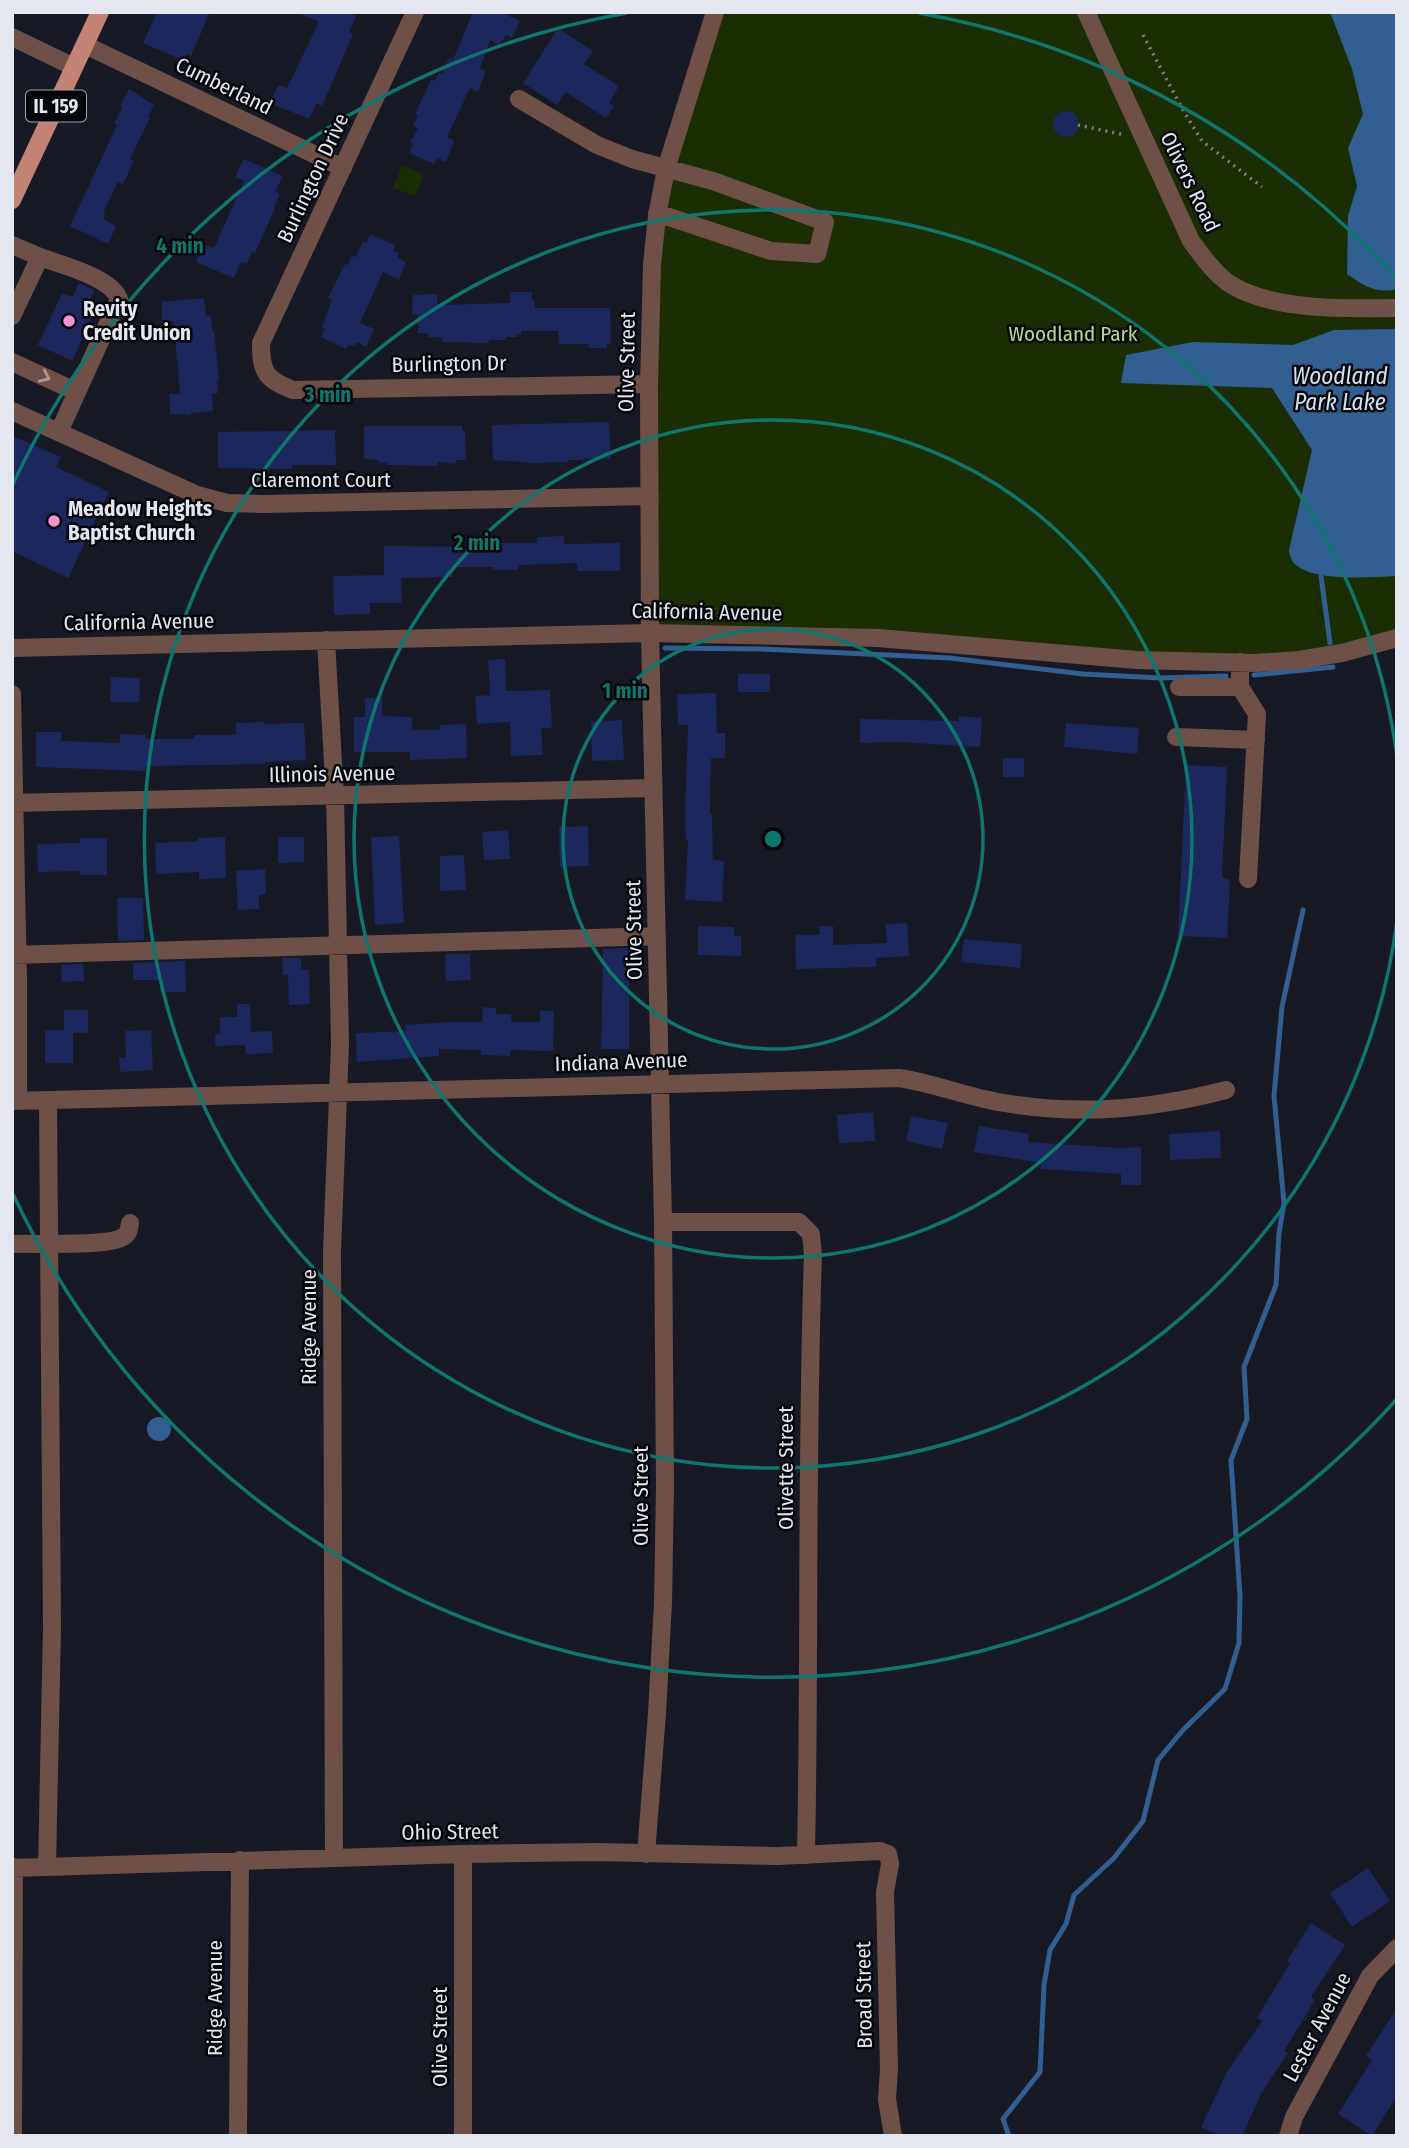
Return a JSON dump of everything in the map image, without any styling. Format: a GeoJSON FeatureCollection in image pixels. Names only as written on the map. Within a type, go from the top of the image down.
{"type":"FeatureCollection","features":[{"type":"Feature","properties":{"kind":"main road","name":"IL 159"},"geometry":{"type":"LineString","coordinates":[[12,201],[100,12]]}},
{"type":"Feature","properties":{"kind":"street","name":"Burlington Drive"},"geometry":{"type":"LineString","coordinates":[[261,365],[261,343],[415,12]]}},
{"type":"Feature","properties":{"kind":"street","name":"Olive Street"},"geometry":{"type":"LineString","coordinates":[[646,1854],[663,1603],[665,1487],[661,1084],[650,633],[649,384],[652,265],[657,213],[666,169],[715,12]]}},
{"type":"Feature","properties":{"kind":"street","name":"Olivers Road"},"geometry":{"type":"LineString","coordinates":[[1086,12],[1191,240],[1207,262],[1227,282],[1273,300],[1303,306],[1397,308]]}},
{"type":"Feature","properties":{"kind":"street"},"geometry":{"type":"LineString","coordinates":[[12,37],[74,67]]}},
{"type":"Feature","properties":{"kind":"street","name":"Cumberland"},"geometry":{"type":"LineString","coordinates":[[85,45],[343,168]]}},
{"type":"Feature","properties":{"kind":"street"},"geometry":{"type":"LineString","coordinates":[[519,99],[597,145],[632,159],[713,181],[825,222],[817,254],[771,251],[657,213]]}},
{"type":"Feature","properties":{"kind":"street"},"geometry":{"type":"LineString","coordinates":[[12,246],[92,276],[116,290],[119,299],[59,432]]}},
{"type":"Feature","properties":{"kind":"street"},"geometry":{"type":"LineString","coordinates":[[12,316],[40,257]]}},
{"type":"Feature","properties":{"kind":"street"},"geometry":{"type":"LineString","coordinates":[[12,362],[77,392]]}},
{"type":"Feature","properties":{"kind":"street","name":"Burlington Dr"},"geometry":{"type":"LineString","coordinates":[[261,365],[272,382],[293,390],[649,384]]}},
{"type":"Feature","properties":{"kind":"street","name":"Claremont Court"},"geometry":{"type":"LineString","coordinates":[[12,411],[197,495],[227,503],[393,503],[650,496]]}},
{"type":"Feature","properties":{"kind":"street","name":"California Avenue"},"geometry":{"type":"LineString","coordinates":[[12,648],[650,633],[878,638],[956,643],[1081,657],[1240,663],[1299,660],[1342,653],[1397,638]]}},
{"type":"Feature","properties":{"kind":"street","name":"Ridge Avenue"},"geometry":{"type":"LineString","coordinates":[[326,640],[335,797],[340,1044],[332,1251],[334,1857]]}},
{"type":"Feature","properties":{"kind":"street"},"geometry":{"type":"LineString","coordinates":[[1240,663],[1240,688],[1257,714],[1248,879]]}},
{"type":"Feature","properties":{"kind":"street"},"geometry":{"type":"LineString","coordinates":[[1179,687],[1240,688]]}},
{"type":"Feature","properties":{"kind":"street"},"geometry":{"type":"LineString","coordinates":[[12,694],[15,1101]]}},
{"type":"Feature","properties":{"kind":"street"},"geometry":{"type":"LineString","coordinates":[[1176,737],[1256,740]]}},
{"type":"Feature","properties":{"kind":"street","name":"Illinois Avenue"},"geometry":{"type":"LineString","coordinates":[[13,803],[653,788]]}},
{"type":"Feature","properties":{"kind":"street"},"geometry":{"type":"LineString","coordinates":[[15,955],[657,936]]}},
{"type":"Feature","properties":{"kind":"street","name":"Indiana Avenue"},"geometry":{"type":"LineString","coordinates":[[15,1101],[899,1078],[928,1082],[996,1101],[1044,1109],[1094,1111],[1149,1107],[1226,1090]]}},
{"type":"Feature","properties":{"kind":"street"},"geometry":{"type":"LineString","coordinates":[[47,1867],[51,1627],[48,1101]]}},
{"type":"Feature","properties":{"kind":"street","name":"Olivette Street"},"geometry":{"type":"LineString","coordinates":[[663,1222],[799,1222],[811,1234],[813,1255],[808,1382],[809,1687],[806,1855]]}},
{"type":"Feature","properties":{"kind":"street"},"geometry":{"type":"LineString","coordinates":[[12,1244],[118,1240],[128,1233],[130,1223]]}},
{"type":"Feature","properties":{"kind":"street","name":"Ohio Street"},"geometry":{"type":"LineString","coordinates":[[13,1867],[463,1854],[806,1855],[880,1851],[888,1854]]}},
{"type":"Feature","properties":{"kind":"street","name":"Olive Street"},"geometry":{"type":"LineString","coordinates":[[463,1854],[463,2136]]}},
{"type":"Feature","properties":{"kind":"street","name":"Broad Street"},"geometry":{"type":"LineString","coordinates":[[888,1854],[890,1864],[885,1892],[889,2069],[887,2099],[893,2136]]}},
{"type":"Feature","properties":{"kind":"street","name":"Ridge Avenue"},"geometry":{"type":"LineString","coordinates":[[238,2136],[240,1860]]}},
{"type":"Feature","properties":{"kind":"street"},"geometry":{"type":"LineString","coordinates":[[13,1867],[13,2136]]}},
{"type":"Feature","properties":{"kind":"street","name":"Lester Avenue"},"geometry":{"type":"LineString","coordinates":[[1288,2136],[1294,2118],[1370,1976],[1397,1948]]}},
{"type":"Feature","properties":{"kind":"path"},"geometry":{"type":"LineString","coordinates":[[1143,35],[1184,113],[1202,141],[1262,187]]}},
{"type":"Feature","properties":{"kind":"path"},"geometry":{"type":"LineString","coordinates":[[1078,125],[1144,138]]}},
{"type":"Feature","properties":{"kind":"green space","name":"Woodland Park"},"geometry":{"type":"Polygon","coordinates":[[[718,12],[1397,12],[1397,637],[1321,656],[1178,661],[650,633],[652,265],[678,127],[718,12]]]}},
{"type":"Feature","properties":{"kind":"green space"},"geometry":{"type":"Polygon","coordinates":[[[402,166],[422,174],[423,178],[415,196],[393,188],[402,166]]]}},
{"type":"Feature","properties":{"kind":"water"},"geometry":{"type":"Polygon","coordinates":[[[1330,12],[1397,12],[1397,289],[1370,288],[1347,274],[1348,216],[1357,186],[1348,148],[1363,114],[1352,69],[1330,12]]]}},
{"type":"Feature","properties":{"kind":"water","name":"Woodland Park Lake"},"geometry":{"type":"Polygon","coordinates":[[[1397,329],[1397,576],[1330,576],[1305,570],[1293,562],[1289,550],[1312,450],[1272,388],[1121,383],[1126,355],[1193,342],[1293,345],[1334,330],[1397,329]]]}},
{"type":"Feature","properties":{"kind":"water"},"geometry":{"type":"Polygon","coordinates":[[[159,1417],[170,1424],[171,1429],[164,1440],[159,1441],[148,1434],[147,1429],[154,1418],[159,1417]]]}},
{"type":"Feature","properties":{"kind":"building"},"geometry":{"type":"Polygon","coordinates":[[[157,12],[210,12],[191,56],[187,54],[184,61],[143,43],[157,12]]]}},
{"type":"Feature","properties":{"kind":"building"},"geometry":{"type":"Polygon","coordinates":[[[296,12],[347,12],[356,16],[349,32],[353,34],[322,106],[317,103],[309,119],[270,103],[278,85],[287,88],[319,22],[296,12]]]}},
{"type":"Feature","properties":{"kind":"building"},"geometry":{"type":"Polygon","coordinates":[[[473,12],[500,12],[520,21],[512,38],[506,35],[499,45],[490,40],[480,69],[486,71],[478,92],[470,88],[447,137],[454,141],[446,162],[437,158],[434,164],[409,153],[413,144],[410,142],[418,128],[413,126],[418,116],[415,114],[431,80],[435,81],[439,72],[442,74],[449,58],[453,60],[473,12]]]}},
{"type":"Feature","properties":{"kind":"building"},"geometry":{"type":"Polygon","coordinates":[[[558,28],[593,51],[584,64],[619,86],[609,103],[614,106],[606,118],[566,92],[557,105],[523,83],[558,28]]]}},
{"type":"Feature","properties":{"kind":"building"},"geometry":{"type":"Polygon","coordinates":[[[129,89],[154,105],[130,159],[134,161],[123,184],[118,182],[103,213],[103,219],[116,226],[108,244],[70,226],[117,125],[114,124],[129,89]]]}},
{"type":"Feature","properties":{"kind":"building"},"geometry":{"type":"Polygon","coordinates":[[[1066,111],[1075,115],[1079,124],[1075,133],[1066,137],[1057,133],[1053,124],[1057,115],[1066,111]]]}},
{"type":"Feature","properties":{"kind":"building"},"geometry":{"type":"Polygon","coordinates":[[[244,159],[283,176],[275,191],[280,194],[275,208],[255,253],[252,252],[247,264],[241,262],[234,278],[196,262],[204,244],[214,248],[244,181],[235,177],[244,159]]]}},
{"type":"Feature","properties":{"kind":"building"},"geometry":{"type":"Polygon","coordinates":[[[370,234],[395,245],[394,251],[399,253],[397,258],[406,262],[399,280],[383,272],[360,323],[374,329],[366,347],[357,342],[354,347],[349,344],[346,349],[321,337],[332,300],[328,298],[345,264],[348,265],[352,256],[356,257],[363,241],[366,243],[370,234]]]}},
{"type":"Feature","properties":{"kind":"building","name":"Revity Credit Union"},"geometry":{"type":"Polygon","coordinates":[[[79,283],[94,290],[88,305],[96,309],[72,361],[38,345],[62,293],[72,297],[79,283]]]}},
{"type":"Feature","properties":{"kind":"building"},"geometry":{"type":"Polygon","coordinates":[[[510,292],[532,292],[535,308],[610,308],[611,344],[607,343],[607,348],[588,348],[589,344],[559,344],[558,331],[521,331],[521,335],[517,334],[517,337],[489,340],[489,343],[442,342],[438,337],[428,337],[428,333],[418,333],[418,314],[412,314],[413,295],[437,294],[437,303],[440,305],[510,303],[510,292]]]}},
{"type":"Feature","properties":{"kind":"building"},"geometry":{"type":"Polygon","coordinates":[[[204,298],[206,316],[211,316],[214,330],[219,380],[218,393],[212,394],[213,411],[191,415],[170,414],[169,394],[180,394],[179,380],[173,321],[162,321],[162,302],[204,298]]]}},
{"type":"Feature","properties":{"kind":"building"},"geometry":{"type":"Polygon","coordinates":[[[609,422],[611,459],[584,458],[568,462],[536,463],[493,460],[492,425],[609,422]]]}},
{"type":"Feature","properties":{"kind":"building"},"geometry":{"type":"Polygon","coordinates":[[[364,426],[462,426],[462,431],[465,431],[466,460],[456,460],[456,464],[438,462],[437,466],[388,465],[378,460],[364,459],[364,426]]]}},
{"type":"Feature","properties":{"kind":"building"},"geometry":{"type":"Polygon","coordinates":[[[335,430],[336,465],[292,465],[292,469],[218,468],[218,432],[335,430]]]}},
{"type":"Feature","properties":{"kind":"building","name":"Meadow Heights Baptist Church"},"geometry":{"type":"Polygon","coordinates":[[[12,436],[61,457],[56,467],[109,492],[68,578],[12,551],[12,436]]]}},
{"type":"Feature","properties":{"kind":"building"},"geometry":{"type":"Polygon","coordinates":[[[564,536],[564,544],[620,543],[620,571],[577,571],[577,563],[518,565],[518,570],[453,567],[452,577],[401,578],[402,603],[370,603],[370,614],[334,615],[333,576],[384,575],[384,546],[493,547],[493,543],[537,543],[537,537],[564,536]]]}},
{"type":"Feature","properties":{"kind":"building"},"geometry":{"type":"Polygon","coordinates":[[[505,659],[506,691],[550,690],[552,728],[541,728],[543,755],[511,756],[510,722],[477,724],[475,696],[490,695],[488,660],[505,659]]]}},
{"type":"Feature","properties":{"kind":"building"},"geometry":{"type":"Polygon","coordinates":[[[738,674],[770,674],[770,692],[738,692],[738,674]]]}},
{"type":"Feature","properties":{"kind":"building"},"geometry":{"type":"Polygon","coordinates":[[[111,677],[140,678],[139,702],[110,702],[111,677]]]}},
{"type":"Feature","properties":{"kind":"building"},"geometry":{"type":"Polygon","coordinates":[[[716,693],[717,733],[725,733],[725,758],[711,758],[710,814],[713,860],[724,861],[722,902],[685,900],[688,725],[678,725],[677,694],[716,693]]]}},
{"type":"Feature","properties":{"kind":"building"},"geometry":{"type":"Polygon","coordinates":[[[365,698],[382,698],[382,716],[412,717],[412,730],[440,730],[439,725],[466,724],[467,758],[410,760],[410,752],[354,752],[354,717],[365,717],[365,698]]]}},
{"type":"Feature","properties":{"kind":"building"},"geometry":{"type":"Polygon","coordinates":[[[959,716],[982,718],[980,747],[899,742],[860,743],[860,719],[959,721],[959,716]]]}},
{"type":"Feature","properties":{"kind":"building"},"geometry":{"type":"Polygon","coordinates":[[[622,720],[624,760],[592,761],[591,722],[622,720]]]}},
{"type":"Feature","properties":{"kind":"building"},"geometry":{"type":"Polygon","coordinates":[[[236,723],[304,723],[306,760],[265,764],[146,766],[145,771],[36,767],[36,732],[62,732],[61,741],[120,743],[120,734],[146,735],[146,739],[194,739],[195,735],[236,735],[236,723]]]}},
{"type":"Feature","properties":{"kind":"building"},"geometry":{"type":"Polygon","coordinates":[[[1066,723],[1139,728],[1137,754],[1064,747],[1066,723]]]}},
{"type":"Feature","properties":{"kind":"building"},"geometry":{"type":"Polygon","coordinates":[[[1003,758],[1024,758],[1024,777],[1003,777],[1003,758]]]}},
{"type":"Feature","properties":{"kind":"building"},"geometry":{"type":"Polygon","coordinates":[[[1186,765],[1227,767],[1222,877],[1230,880],[1227,938],[1178,936],[1186,765]]]}},
{"type":"Feature","properties":{"kind":"building"},"geometry":{"type":"Polygon","coordinates":[[[588,826],[589,866],[560,867],[559,827],[588,826]]]}},
{"type":"Feature","properties":{"kind":"building"},"geometry":{"type":"Polygon","coordinates":[[[508,830],[510,859],[484,860],[482,832],[508,830]]]}},
{"type":"Feature","properties":{"kind":"building"},"geometry":{"type":"Polygon","coordinates":[[[399,836],[404,923],[375,925],[371,837],[399,836]]]}},
{"type":"Feature","properties":{"kind":"building"},"geometry":{"type":"Polygon","coordinates":[[[225,837],[226,878],[199,879],[199,872],[156,874],[155,843],[225,837]]]}},
{"type":"Feature","properties":{"kind":"building"},"geometry":{"type":"Polygon","coordinates":[[[278,837],[304,837],[304,862],[278,863],[278,837]]]}},
{"type":"Feature","properties":{"kind":"building"},"geometry":{"type":"Polygon","coordinates":[[[80,838],[107,838],[107,875],[80,875],[80,871],[38,872],[37,844],[80,843],[80,838]]]}},
{"type":"Feature","properties":{"kind":"building"},"geometry":{"type":"Polygon","coordinates":[[[464,855],[466,890],[440,891],[440,856],[464,855]]]}},
{"type":"Feature","properties":{"kind":"building"},"geometry":{"type":"Polygon","coordinates":[[[265,869],[266,894],[259,895],[259,909],[238,910],[236,871],[265,869]]]}},
{"type":"Feature","properties":{"kind":"building"},"geometry":{"type":"Polygon","coordinates":[[[117,898],[143,898],[144,940],[118,941],[117,898]]]}},
{"type":"Feature","properties":{"kind":"building"},"geometry":{"type":"Polygon","coordinates":[[[907,923],[909,956],[876,958],[876,967],[796,969],[795,935],[820,935],[819,926],[833,926],[833,945],[887,943],[885,924],[907,923]]]}},
{"type":"Feature","properties":{"kind":"building"},"geometry":{"type":"Polygon","coordinates":[[[698,926],[734,927],[734,936],[741,936],[741,956],[698,955],[698,926]]]}},
{"type":"Feature","properties":{"kind":"building"},"geometry":{"type":"Polygon","coordinates":[[[964,939],[1022,944],[1020,968],[961,962],[964,939]]]}},
{"type":"Feature","properties":{"kind":"building"},"geometry":{"type":"Polygon","coordinates":[[[629,948],[629,1049],[601,1049],[603,949],[629,948]]]}},
{"type":"Feature","properties":{"kind":"building"},"geometry":{"type":"Polygon","coordinates":[[[445,954],[470,954],[471,980],[446,981],[445,954]]]}},
{"type":"Feature","properties":{"kind":"building"},"geometry":{"type":"Polygon","coordinates":[[[282,958],[301,958],[301,970],[309,970],[310,1004],[289,1005],[288,975],[283,975],[282,958]]]}},
{"type":"Feature","properties":{"kind":"building"},"geometry":{"type":"Polygon","coordinates":[[[185,961],[186,992],[163,992],[162,980],[133,980],[133,963],[185,961]]]}},
{"type":"Feature","properties":{"kind":"building"},"geometry":{"type":"Polygon","coordinates":[[[83,964],[84,981],[62,982],[61,965],[83,964]]]}},
{"type":"Feature","properties":{"kind":"building"},"geometry":{"type":"Polygon","coordinates":[[[237,1004],[250,1004],[251,1032],[272,1031],[273,1053],[246,1054],[245,1045],[215,1046],[215,1034],[220,1034],[220,1017],[237,1017],[237,1004]]]}},
{"type":"Feature","properties":{"kind":"building"},"geometry":{"type":"Polygon","coordinates":[[[483,1007],[496,1008],[496,1014],[511,1014],[511,1022],[540,1022],[540,1011],[554,1011],[553,1051],[510,1050],[510,1056],[481,1055],[481,1050],[439,1049],[439,1056],[357,1062],[356,1033],[406,1031],[405,1025],[482,1022],[483,1007]]]}},
{"type":"Feature","properties":{"kind":"building"},"geometry":{"type":"Polygon","coordinates":[[[64,1010],[88,1010],[88,1033],[73,1033],[73,1063],[45,1063],[45,1030],[64,1030],[64,1010]]]}},
{"type":"Feature","properties":{"kind":"building"},"geometry":{"type":"Polygon","coordinates":[[[151,1030],[153,1070],[120,1072],[119,1058],[126,1058],[125,1031],[151,1030]]]}},
{"type":"Feature","properties":{"kind":"building"},"geometry":{"type":"Polygon","coordinates":[[[873,1112],[875,1141],[839,1143],[837,1115],[873,1112]]]}},
{"type":"Feature","properties":{"kind":"building"},"geometry":{"type":"Polygon","coordinates":[[[911,1116],[948,1123],[942,1149],[906,1141],[911,1116]]]}},
{"type":"Feature","properties":{"kind":"building"},"geometry":{"type":"Polygon","coordinates":[[[979,1126],[1029,1134],[1028,1142],[1141,1147],[1141,1185],[1121,1185],[1121,1174],[1041,1169],[1041,1163],[974,1152],[979,1126]]]}},
{"type":"Feature","properties":{"kind":"building"},"geometry":{"type":"Polygon","coordinates":[[[1220,1131],[1221,1158],[1170,1160],[1169,1134],[1220,1131]]]}},
{"type":"Feature","properties":{"kind":"building"},"geometry":{"type":"Polygon","coordinates":[[[1368,1868],[1390,1901],[1352,1927],[1330,1893],[1368,1868]]]}},
{"type":"Feature","properties":{"kind":"building"},"geometry":{"type":"Polygon","coordinates":[[[1311,1923],[1345,1945],[1311,1997],[1315,2000],[1284,2051],[1288,2053],[1262,2092],[1242,2136],[1221,2136],[1201,2127],[1227,2072],[1262,2021],[1257,2018],[1311,1923]]]}},
{"type":"Feature","properties":{"kind":"building"},"geometry":{"type":"Polygon","coordinates":[[[1397,2008],[1397,2096],[1372,2136],[1338,2114],[1372,2060],[1366,2056],[1397,2008]]]}},
{"type":"Feature","properties":{"kind":"waterway"},"geometry":{"type":"LineString","coordinates":[[1321,576],[1330,643]]}},
{"type":"Feature","properties":{"kind":"waterway"},"geometry":{"type":"LineString","coordinates":[[665,648],[762,649],[950,658],[1083,674],[1160,678],[1226,676]]}},
{"type":"Feature","properties":{"kind":"waterway"},"geometry":{"type":"LineString","coordinates":[[1254,675],[1333,667]]}},
{"type":"Feature","properties":{"kind":"waterway"},"geometry":{"type":"LineString","coordinates":[[1009,2136],[1003,2119],[1040,2072],[1044,1985],[1050,1950],[1066,1924],[1074,1895],[1114,1858],[1143,1821],[1158,1760],[1183,1730],[1225,1689],[1239,1643],[1240,1596],[1231,1460],[1247,1419],[1244,1367],[1276,1285],[1284,1203],[1274,1096],[1282,1007],[1303,910]]}},
{"type":"Feature","properties":{"kind":"place","name":"Revity Credit Union"},"geometry":{"type":"Point","coordinates":[69,321]}},
{"type":"Feature","properties":{"kind":"place","name":"Meadow Heights Baptist Church"},"geometry":{"type":"Point","coordinates":[54,521]}}]}
